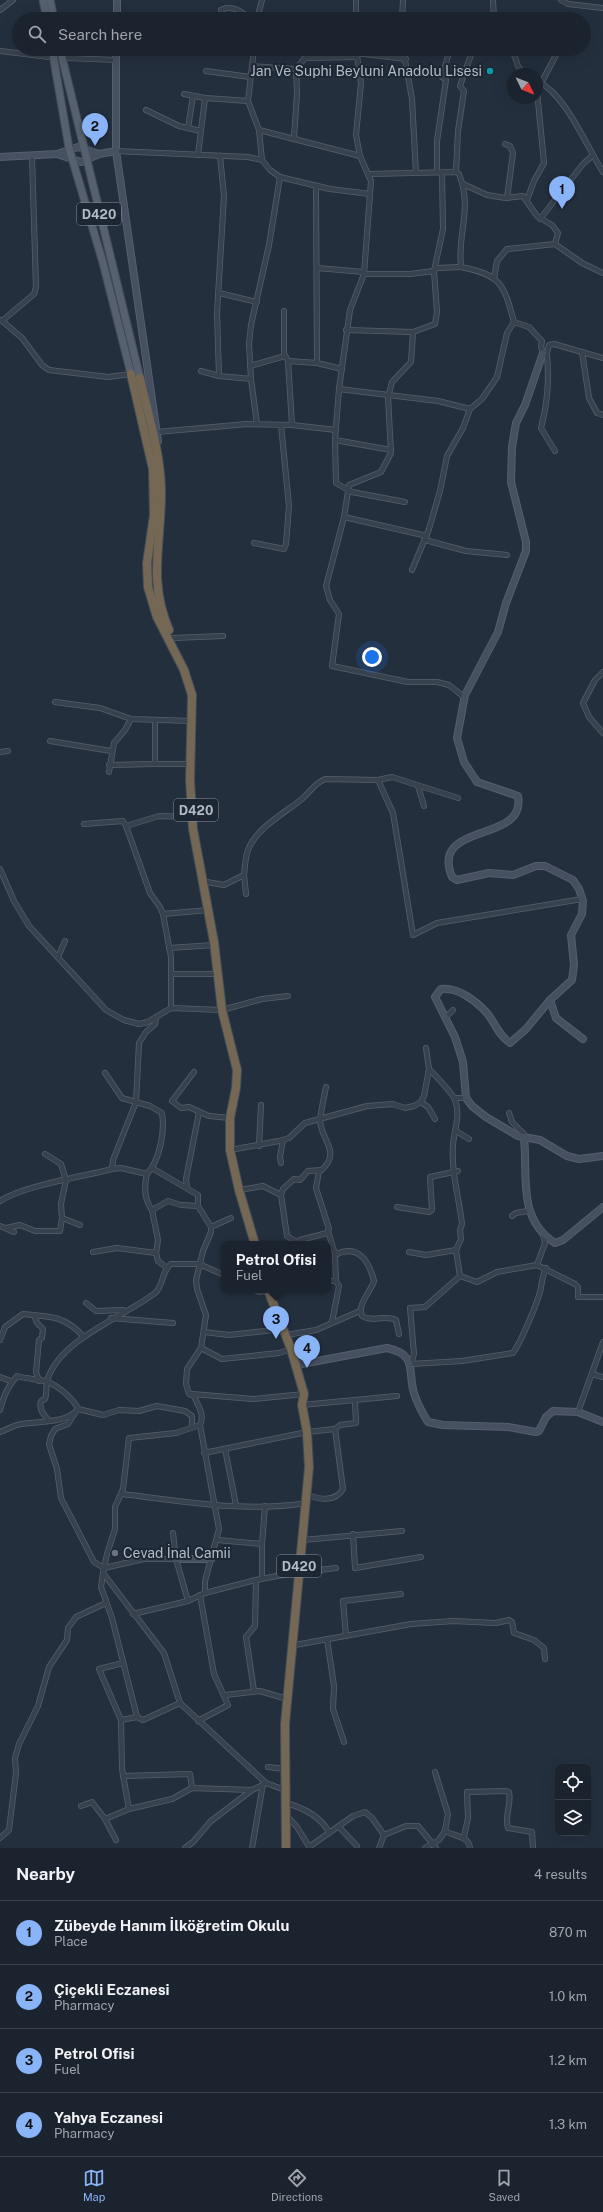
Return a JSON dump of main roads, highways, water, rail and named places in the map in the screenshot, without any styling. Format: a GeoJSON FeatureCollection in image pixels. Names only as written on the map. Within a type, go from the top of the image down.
{"type":"FeatureCollection","features":[{"type":"Feature","properties":{"kind":"highway","name":"D420"},"geometry":{"type":"LineString","coordinates":[[131,374],[153,469],[154,515],[147,563],[148,587],[157,617],[190,683],[192,695],[192,817],[214,945],[217,974],[237,1070],[236,1088],[230,1118],[232,1150],[254,1241]]}},
{"type":"Feature","properties":{"kind":"highway","name":"D420"},"geometry":{"type":"LineString","coordinates":[[140,378],[158,461],[161,508],[156,587],[161,612],[191,673],[197,696],[194,798],[225,1009],[238,1051],[241,1078],[232,1150]]}},
{"type":"Feature","properties":{"kind":"highway","name":"D420"},"geometry":{"type":"LineString","coordinates":[[242,1189],[259,1241]]}},
{"type":"Feature","properties":{"kind":"highway","name":"D420"},"geometry":{"type":"LineString","coordinates":[[273,1293],[291,1349],[299,1365],[309,1432],[308,1498],[294,1644],[290,1715],[289,1803],[286,1848]]}},
{"type":"Feature","properties":{"kind":"highway","name":"D420"},"geometry":{"type":"LineString","coordinates":[[286,1333],[299,1365],[306,1389],[304,1404]]}},
{"type":"Feature","properties":{"kind":"highway","name":"D420"},"geometry":{"type":"LineString","coordinates":[[289,1803],[285,1790],[287,1699],[294,1644]]}},
{"type":"Feature","properties":{"kind":"highway","name":"D420"},"geometry":{"type":"LineString","coordinates":[[288,1817],[290,1848]]}},
{"type":"Feature","properties":{"kind":"main road"},"geometry":{"type":"LineString","coordinates":[[43,0],[46,12]]}},
{"type":"Feature","properties":{"kind":"main road"},"geometry":{"type":"LineString","coordinates":[[50,0],[53,12]]}},
{"type":"Feature","properties":{"kind":"main road"},"geometry":{"type":"LineString","coordinates":[[53,56],[72,160],[103,263],[131,374]]}},
{"type":"Feature","properties":{"kind":"main road","name":"D420"},"geometry":{"type":"LineString","coordinates":[[62,56],[86,150],[100,219],[140,378]]}},
{"type":"Feature","properties":{"kind":"place","name":"Jan Ve Suphi Beyluni Anadolu Lisesi"},"geometry":{"type":"Point","coordinates":[490,71]}},
{"type":"Feature","properties":{"kind":"place","name":"Çiçekli Eczanesi"},"geometry":{"type":"Point","coordinates":[95,146]}},
{"type":"Feature","properties":{"kind":"place","name":"Zübeyde Hanım İlköğretim Okulu"},"geometry":{"type":"Point","coordinates":[562,209]}},
{"type":"Feature","properties":{"kind":"place","name":"Petrol Ofisi"},"geometry":{"type":"Point","coordinates":[276,1339]}},
{"type":"Feature","properties":{"kind":"place","name":"Yahya Eczanesi"},"geometry":{"type":"Point","coordinates":[307,1368]}},
{"type":"Feature","properties":{"kind":"place","name":"Cevad İnal Camii"},"geometry":{"type":"Point","coordinates":[115,1553]}}]}
